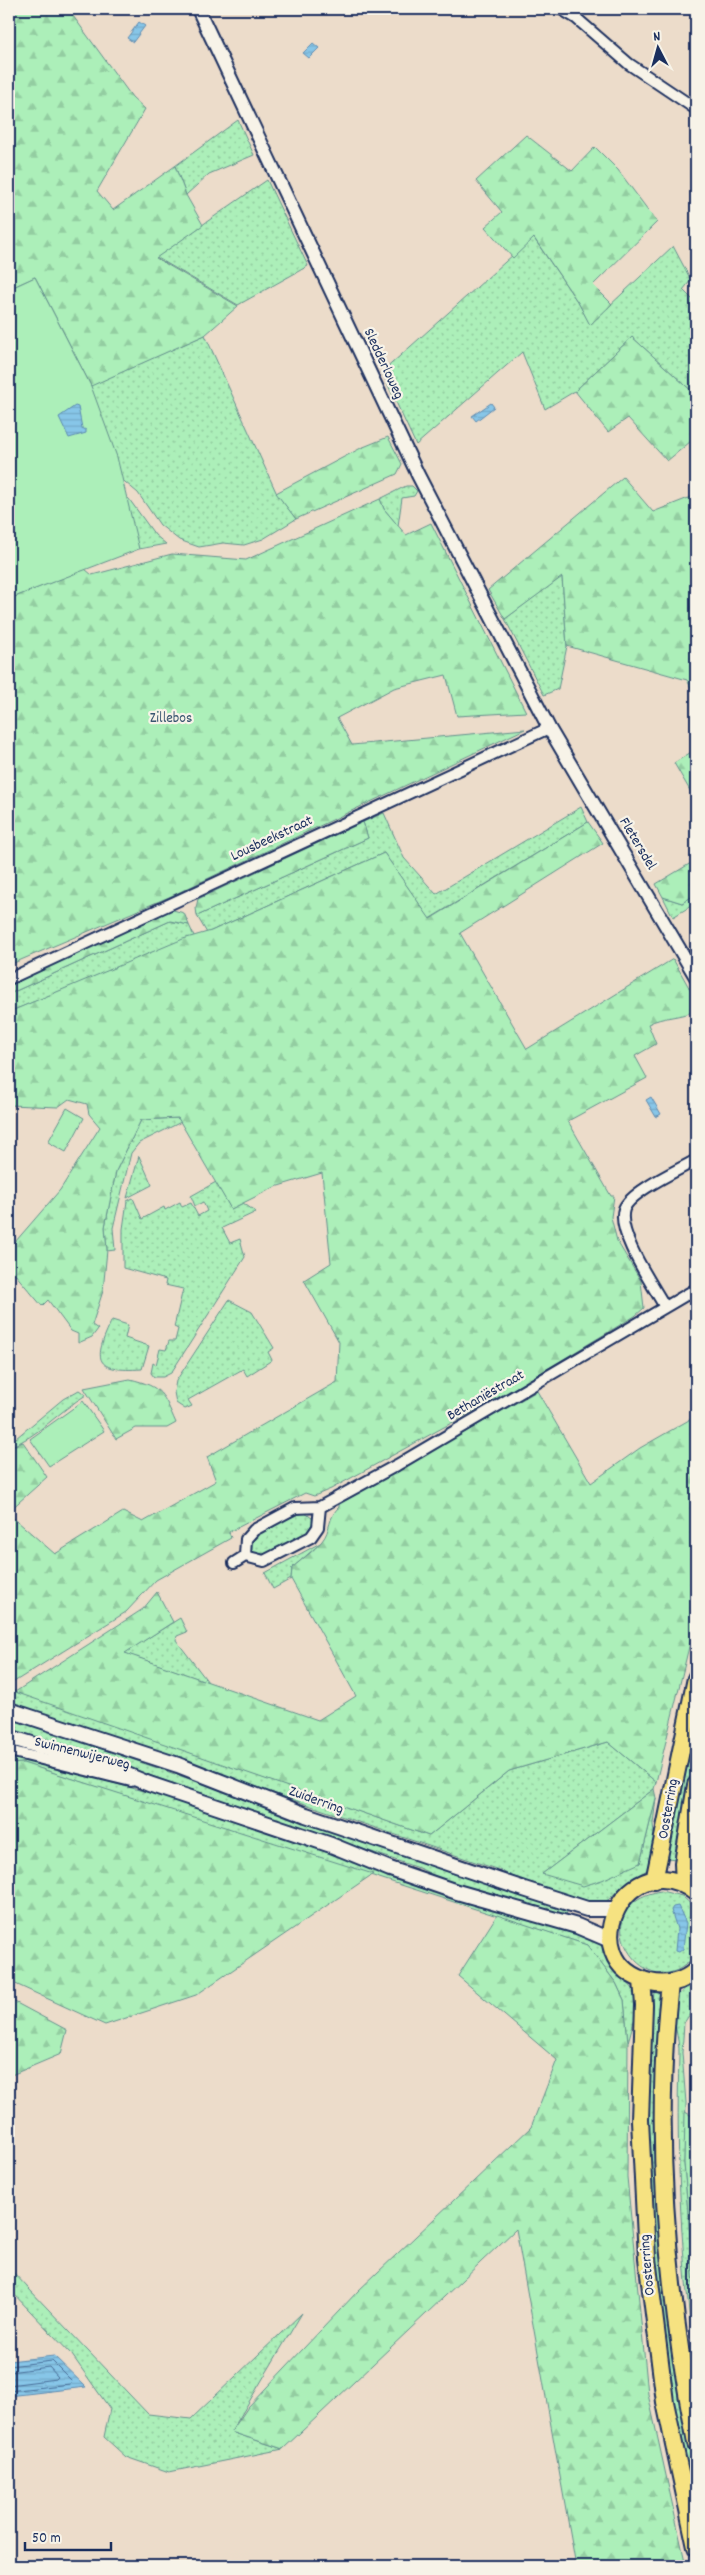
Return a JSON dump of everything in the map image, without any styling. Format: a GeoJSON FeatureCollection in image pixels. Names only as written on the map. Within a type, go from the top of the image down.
{"type":"FeatureCollection","features":[{"type":"Feature","properties":{"kind":"main road","name":"Oosterring"},"geometry":{"type":"LineString","coordinates":[[654,1881],[696,1678]]}},
{"type":"Feature","properties":{"kind":"main road","name":"Zuiderring"},"geometry":{"type":"LineString","coordinates":[[9,1710],[178,1765],[306,1816],[524,1890],[587,1909],[615,1909]]}},
{"type":"Feature","properties":{"kind":"main road"},"geometry":{"type":"LineString","coordinates":[[9,1737],[108,1767],[149,1784],[331,1845],[390,1869],[449,1889],[576,1926],[610,1940],[618,1960],[632,1975],[642,1980],[670,1983],[685,1978],[696,1970]]}},
{"type":"Feature","properties":{"kind":"main road","name":"Oosterring"},"geometry":{"type":"LineString","coordinates":[[690,1889],[682,1863],[696,1785]]}},
{"type":"Feature","properties":{"kind":"main road","name":"Oosterring"},"geometry":{"type":"LineString","coordinates":[[610,1940],[610,1924],[615,1909],[627,1893],[635,1887],[654,1881],[669,1881],[690,1889]]}},
{"type":"Feature","properties":{"kind":"main road","name":"Oosterring"},"geometry":{"type":"LineString","coordinates":[[642,1980],[644,2005],[640,2120],[647,2258],[665,2402],[696,2547]]}},
{"type":"Feature","properties":{"kind":"main road","name":"Oosterring"},"geometry":{"type":"LineString","coordinates":[[670,1983],[664,2062],[665,2185],[678,2331],[696,2443]]}},
{"type":"Feature","properties":{"kind":"street","name":"Sledderloweg"},"geometry":{"type":"LineString","coordinates":[[198,9],[418,475],[549,728]]}},
{"type":"Feature","properties":{"kind":"street"},"geometry":{"type":"LineString","coordinates":[[561,9],[575,14],[629,64],[696,109]]}},
{"type":"Feature","properties":{"kind":"street","name":"Fletersdel"},"geometry":{"type":"LineString","coordinates":[[549,728],[696,977]]}},
{"type":"Feature","properties":{"kind":"street","name":"Lousbeekstraat"},"geometry":{"type":"LineString","coordinates":[[9,979],[549,728]]}},
{"type":"Feature","properties":{"kind":"street"},"geometry":{"type":"LineString","coordinates":[[665,1307],[624,1231],[624,1209],[637,1194],[696,1160]]}},
{"type":"Feature","properties":{"kind":"street","name":"Bethaniëstraat"},"geometry":{"type":"LineString","coordinates":[[246,1556],[246,1539],[254,1530],[294,1508],[320,1508],[397,1465],[696,1289]]}},
{"type":"Feature","properties":{"kind":"street"},"geometry":{"type":"LineString","coordinates":[[234,1563],[246,1556],[264,1561],[310,1537],[318,1527],[320,1508]]}},
{"type":"Feature","properties":{"kind":"street","name":"Swinnenwijerweg"},"geometry":{"type":"LineString","coordinates":[[9,1751],[105,1777],[149,1784]]}},
{"type":"Feature","properties":{"kind":"green space"},"geometry":{"type":"Polygon","coordinates":[[[9,9],[68,9],[132,97],[145,109],[97,191],[113,210],[175,166],[186,195],[203,225],[156,258],[238,306],[205,335],[91,386],[35,277],[9,289],[9,9]]]}},
{"type":"Feature","properties":{"kind":"green space"},"geometry":{"type":"Polygon","coordinates":[[[238,120],[254,155],[209,174],[186,195],[175,166],[238,120]]]}},
{"type":"Feature","properties":{"kind":"green space"},"geometry":{"type":"Polygon","coordinates":[[[526,135],[572,171],[595,147],[618,170],[657,222],[593,285],[612,304],[590,325],[579,304],[534,238],[513,258],[485,227],[502,212],[476,181],[526,135]]]}},
{"type":"Feature","properties":{"kind":"green space"},"geometry":{"type":"Polygon","coordinates":[[[267,180],[308,266],[238,305],[156,257],[267,180]]]}},
{"type":"Feature","properties":{"kind":"green space"},"geometry":{"type":"Polygon","coordinates":[[[533,237],[579,304],[590,324],[673,246],[691,280],[683,290],[696,303],[696,395],[632,337],[575,391],[545,409],[522,352],[416,445],[382,372],[533,237]]]}},
{"type":"Feature","properties":{"kind":"green space"},"geometry":{"type":"Polygon","coordinates":[[[35,277],[91,385],[205,335],[276,492],[296,519],[263,539],[244,545],[223,543],[199,547],[179,540],[160,525],[138,493],[119,477],[35,277]]]}},
{"type":"Feature","properties":{"kind":"green space"},"geometry":{"type":"Polygon","coordinates":[[[35,277],[91,386],[117,457],[139,549],[9,599],[9,289],[35,277]]]}},
{"type":"Feature","properties":{"kind":"green space"},"geometry":{"type":"Polygon","coordinates":[[[632,337],[696,395],[696,437],[667,461],[628,418],[608,432],[575,391],[632,337]]]}},
{"type":"Feature","properties":{"kind":"green space"},"geometry":{"type":"Polygon","coordinates":[[[388,437],[402,464],[397,474],[296,519],[276,493],[361,448],[388,437]]]}},
{"type":"Feature","properties":{"kind":"green space"},"geometry":{"type":"Polygon","coordinates":[[[623,477],[653,512],[696,495],[696,697],[687,680],[567,646],[562,577],[505,619],[488,590],[623,477]]]}},
{"type":"Feature","properties":{"kind":"green space"},"geometry":{"type":"Polygon","coordinates":[[[109,483],[129,499],[155,535],[166,544],[139,549],[118,519],[109,483]]]}},
{"type":"Feature","properties":{"kind":"green space"},"geometry":{"type":"Polygon","coordinates":[[[406,486],[412,486],[417,491],[414,496],[402,498],[398,526],[384,509],[380,499],[406,486]]]}},
{"type":"Feature","properties":{"kind":"green space","name":"Zillebos"},"geometry":{"type":"Polygon","coordinates":[[[380,499],[384,509],[406,535],[431,523],[526,712],[457,716],[446,675],[394,688],[337,718],[352,745],[525,729],[169,897],[9,965],[9,599],[85,569],[92,575],[172,554],[246,560],[380,499]]]}},
{"type":"Feature","properties":{"kind":"green space"},"geometry":{"type":"Polygon","coordinates":[[[562,576],[567,646],[558,689],[544,695],[505,619],[562,576]]]}},
{"type":"Feature","properties":{"kind":"green space"},"geometry":{"type":"Polygon","coordinates":[[[696,749],[696,801],[674,763],[696,749]]]}},
{"type":"Feature","properties":{"kind":"green space"},"geometry":{"type":"Polygon","coordinates":[[[581,807],[588,822],[429,919],[384,853],[207,933],[197,916],[368,838],[363,822],[384,813],[404,858],[436,894],[581,807]]]}},
{"type":"Feature","properties":{"kind":"green space"},"geometry":{"type":"Polygon","coordinates":[[[363,822],[368,838],[197,916],[198,899],[363,822]]]}},
{"type":"Feature","properties":{"kind":"green space"},"geometry":{"type":"Polygon","coordinates":[[[588,822],[603,843],[460,933],[527,1049],[673,959],[696,1000],[696,1010],[648,1024],[656,1044],[635,1056],[647,1078],[568,1121],[611,1196],[614,1196],[611,1217],[617,1241],[641,1281],[644,1308],[635,1316],[517,1387],[331,1489],[314,1496],[305,1493],[229,1532],[231,1538],[156,1580],[126,1612],[9,1685],[9,1514],[55,1554],[123,1512],[143,1522],[216,1481],[207,1457],[337,1382],[339,1342],[304,1280],[331,1263],[322,1173],[275,1187],[231,1209],[178,1118],[141,1120],[116,1171],[105,1227],[107,1250],[103,1291],[92,1325],[98,1329],[92,1337],[78,1343],[78,1334],[71,1331],[48,1300],[42,1306],[9,1267],[9,1249],[60,1190],[100,1127],[89,1114],[87,1104],[69,1099],[58,1107],[9,1105],[9,1012],[183,939],[211,931],[384,853],[430,919],[588,822]]]}},
{"type":"Feature","properties":{"kind":"green space"},"geometry":{"type":"Polygon","coordinates":[[[696,860],[696,894],[682,903],[663,897],[656,884],[696,860]]]}},
{"type":"Feature","properties":{"kind":"green space"},"geometry":{"type":"Polygon","coordinates":[[[696,894],[696,903],[673,917],[663,897],[682,903],[696,894]]]}},
{"type":"Feature","properties":{"kind":"green space"},"geometry":{"type":"Polygon","coordinates":[[[173,910],[184,913],[189,925],[170,921],[9,994],[9,986],[164,911],[173,910]]]}},
{"type":"Feature","properties":{"kind":"green space"},"geometry":{"type":"Polygon","coordinates":[[[170,921],[189,925],[194,936],[9,1012],[9,994],[170,921]]]}},
{"type":"Feature","properties":{"kind":"green space"},"geometry":{"type":"Polygon","coordinates":[[[67,1108],[84,1118],[66,1152],[48,1142],[67,1108]]]}},
{"type":"Feature","properties":{"kind":"green space"},"geometry":{"type":"Polygon","coordinates":[[[178,1118],[181,1122],[139,1143],[131,1153],[113,1228],[115,1250],[107,1251],[105,1227],[116,1171],[141,1120],[178,1118]]]}},
{"type":"Feature","properties":{"kind":"green space"},"geometry":{"type":"Polygon","coordinates":[[[139,1156],[152,1185],[127,1198],[139,1156]]]}},
{"type":"Feature","properties":{"kind":"green space"},"geometry":{"type":"Polygon","coordinates":[[[216,1182],[231,1209],[243,1203],[256,1212],[222,1228],[230,1243],[240,1239],[245,1257],[171,1373],[163,1377],[154,1377],[151,1373],[153,1363],[156,1365],[160,1349],[166,1350],[169,1341],[175,1341],[178,1329],[174,1327],[183,1289],[165,1285],[166,1280],[123,1268],[123,1229],[127,1201],[133,1198],[142,1219],[164,1207],[165,1210],[180,1202],[182,1207],[191,1203],[198,1216],[207,1211],[203,1202],[195,1206],[191,1196],[216,1182]]]}},
{"type":"Feature","properties":{"kind":"green space"},"geometry":{"type":"Polygon","coordinates":[[[229,1300],[252,1312],[274,1348],[268,1352],[272,1360],[247,1376],[243,1369],[188,1400],[192,1406],[185,1409],[176,1403],[174,1392],[176,1381],[229,1300]]]}},
{"type":"Feature","properties":{"kind":"green space"},"geometry":{"type":"Polygon","coordinates":[[[112,1320],[128,1325],[125,1338],[149,1346],[142,1369],[115,1368],[107,1366],[102,1361],[100,1354],[102,1345],[112,1320]]]}},
{"type":"Feature","properties":{"kind":"green space"},"geometry":{"type":"Polygon","coordinates":[[[130,1379],[156,1389],[164,1398],[176,1423],[167,1428],[136,1428],[116,1439],[84,1388],[130,1379]]]}},
{"type":"Feature","properties":{"kind":"green space"},"geometry":{"type":"Polygon","coordinates":[[[79,1390],[86,1395],[29,1437],[9,1447],[9,1440],[16,1438],[63,1399],[79,1390]]]}},
{"type":"Feature","properties":{"kind":"green space"},"geometry":{"type":"Polygon","coordinates":[[[537,1391],[591,1483],[640,1448],[696,1416],[696,1618],[656,1782],[608,1742],[509,1771],[429,1836],[15,1692],[143,1609],[157,1592],[173,1622],[125,1653],[318,1720],[356,1696],[291,1579],[292,1568],[312,1552],[325,1537],[339,1504],[537,1391]]]}},
{"type":"Feature","properties":{"kind":"green space"},"geometry":{"type":"Polygon","coordinates":[[[83,1401],[104,1431],[49,1466],[30,1439],[83,1401]]]}},
{"type":"Feature","properties":{"kind":"green space"},"geometry":{"type":"Polygon","coordinates":[[[23,1442],[47,1477],[9,1511],[9,1447],[23,1442]]]}},
{"type":"Feature","properties":{"kind":"green space"},"geometry":{"type":"Polygon","coordinates":[[[305,1513],[312,1518],[313,1522],[307,1534],[263,1557],[252,1551],[252,1541],[256,1536],[286,1519],[305,1513]]]}},
{"type":"Feature","properties":{"kind":"green space"},"geometry":{"type":"Polygon","coordinates":[[[322,1542],[292,1568],[291,1579],[273,1589],[265,1573],[322,1542]]]}},
{"type":"Feature","properties":{"kind":"green space"},"geometry":{"type":"Polygon","coordinates":[[[180,1618],[187,1632],[177,1636],[176,1640],[208,1682],[124,1653],[180,1618]]]}},
{"type":"Feature","properties":{"kind":"green space"},"geometry":{"type":"Polygon","coordinates":[[[12,1690],[429,1836],[509,1771],[608,1742],[656,1782],[654,1789],[542,1874],[640,1863],[656,1798],[653,1824],[655,1841],[653,1859],[647,1870],[626,1883],[608,1900],[594,1904],[537,1888],[499,1870],[9,1703],[9,1691],[12,1690]]]}},
{"type":"Feature","properties":{"kind":"green space"},"geometry":{"type":"Polygon","coordinates":[[[696,1705],[696,1753],[676,1859],[667,1858],[679,1785],[696,1705]]]}},
{"type":"Feature","properties":{"kind":"green space"},"geometry":{"type":"Polygon","coordinates":[[[9,1717],[568,1909],[565,1918],[462,1889],[421,1869],[120,1765],[9,1732],[9,1717]]]}},
{"type":"Feature","properties":{"kind":"green space"},"geometry":{"type":"Polygon","coordinates":[[[9,1755],[154,1794],[392,1874],[546,1921],[599,1942],[616,1970],[635,1991],[636,2014],[628,2042],[624,2000],[616,1983],[587,1945],[23,1763],[9,1764],[9,1755]]]}},
{"type":"Feature","properties":{"kind":"green space"},"geometry":{"type":"Polygon","coordinates":[[[23,1763],[373,1874],[196,1995],[105,2025],[9,1981],[9,1764],[23,1763]]]}},
{"type":"Feature","properties":{"kind":"green space"},"geometry":{"type":"Polygon","coordinates":[[[654,1789],[656,1798],[640,1863],[602,1880],[583,1886],[542,1874],[654,1789]]]}},
{"type":"Feature","properties":{"kind":"green space"},"geometry":{"type":"Polygon","coordinates":[[[696,1843],[696,1880],[692,1868],[696,1843]]]}},
{"type":"Feature","properties":{"kind":"green space"},"geometry":{"type":"Polygon","coordinates":[[[661,1891],[682,1896],[696,1909],[696,1953],[678,1970],[659,1973],[642,1966],[629,1952],[622,1934],[624,1916],[636,1900],[661,1891]]]}},
{"type":"Feature","properties":{"kind":"green space"},"geometry":{"type":"Polygon","coordinates":[[[497,1915],[587,1945],[616,1983],[624,2000],[628,2042],[627,2177],[648,2394],[686,2566],[576,2566],[516,2229],[283,2449],[231,2432],[248,2407],[358,2291],[531,2127],[557,2060],[458,1976],[497,1915]]]}},
{"type":"Feature","properties":{"kind":"green space"},"geometry":{"type":"Polygon","coordinates":[[[696,1982],[696,2005],[684,2023],[682,2053],[686,2103],[684,2163],[696,2311],[696,2366],[683,2250],[678,2133],[679,2048],[674,2009],[678,1995],[696,1982]]]}},
{"type":"Feature","properties":{"kind":"green space"},"geometry":{"type":"Polygon","coordinates":[[[654,1991],[660,1994],[656,2098],[688,2437],[696,2477],[696,2517],[670,2396],[652,2238],[647,2107],[654,1991]]]}},
{"type":"Feature","properties":{"kind":"green space"},"geometry":{"type":"Polygon","coordinates":[[[9,1999],[67,2030],[61,2054],[9,2076],[9,1999]]]}},
{"type":"Feature","properties":{"kind":"green space"},"geometry":{"type":"Polygon","coordinates":[[[685,2112],[696,2118],[696,2311],[684,2163],[685,2112]]]}},
{"type":"Feature","properties":{"kind":"green space"},"geometry":{"type":"Polygon","coordinates":[[[9,2268],[148,2414],[191,2419],[302,2313],[231,2432],[283,2449],[169,2472],[126,2457],[104,2437],[110,2409],[72,2355],[9,2289],[9,2268]]]}},
{"type":"Feature","properties":{"kind":"water"},"geometry":{"type":"Polygon","coordinates":[[[139,22],[145,26],[133,42],[127,38],[139,22]]]}},
{"type":"Feature","properties":{"kind":"water"},"geometry":{"type":"Polygon","coordinates":[[[313,43],[319,48],[309,58],[303,53],[313,43]]]}},
{"type":"Feature","properties":{"kind":"water"},"geometry":{"type":"Polygon","coordinates":[[[491,403],[494,407],[476,421],[472,416],[491,403]]]}},
{"type":"Feature","properties":{"kind":"water"},"geometry":{"type":"Polygon","coordinates":[[[75,406],[78,407],[82,428],[86,430],[86,433],[69,438],[59,417],[75,406]]]}},
{"type":"Feature","properties":{"kind":"water"},"geometry":{"type":"Polygon","coordinates":[[[651,1097],[661,1114],[656,1117],[646,1100],[651,1097]]]}},
{"type":"Feature","properties":{"kind":"water"},"geometry":{"type":"Polygon","coordinates":[[[678,1906],[686,1923],[683,1949],[679,1952],[675,1951],[677,1929],[671,1910],[673,1907],[678,1906]]]}},
{"type":"Feature","properties":{"kind":"water"},"geometry":{"type":"Polygon","coordinates":[[[54,2356],[86,2387],[9,2396],[9,2361],[54,2356]]]}}]}
